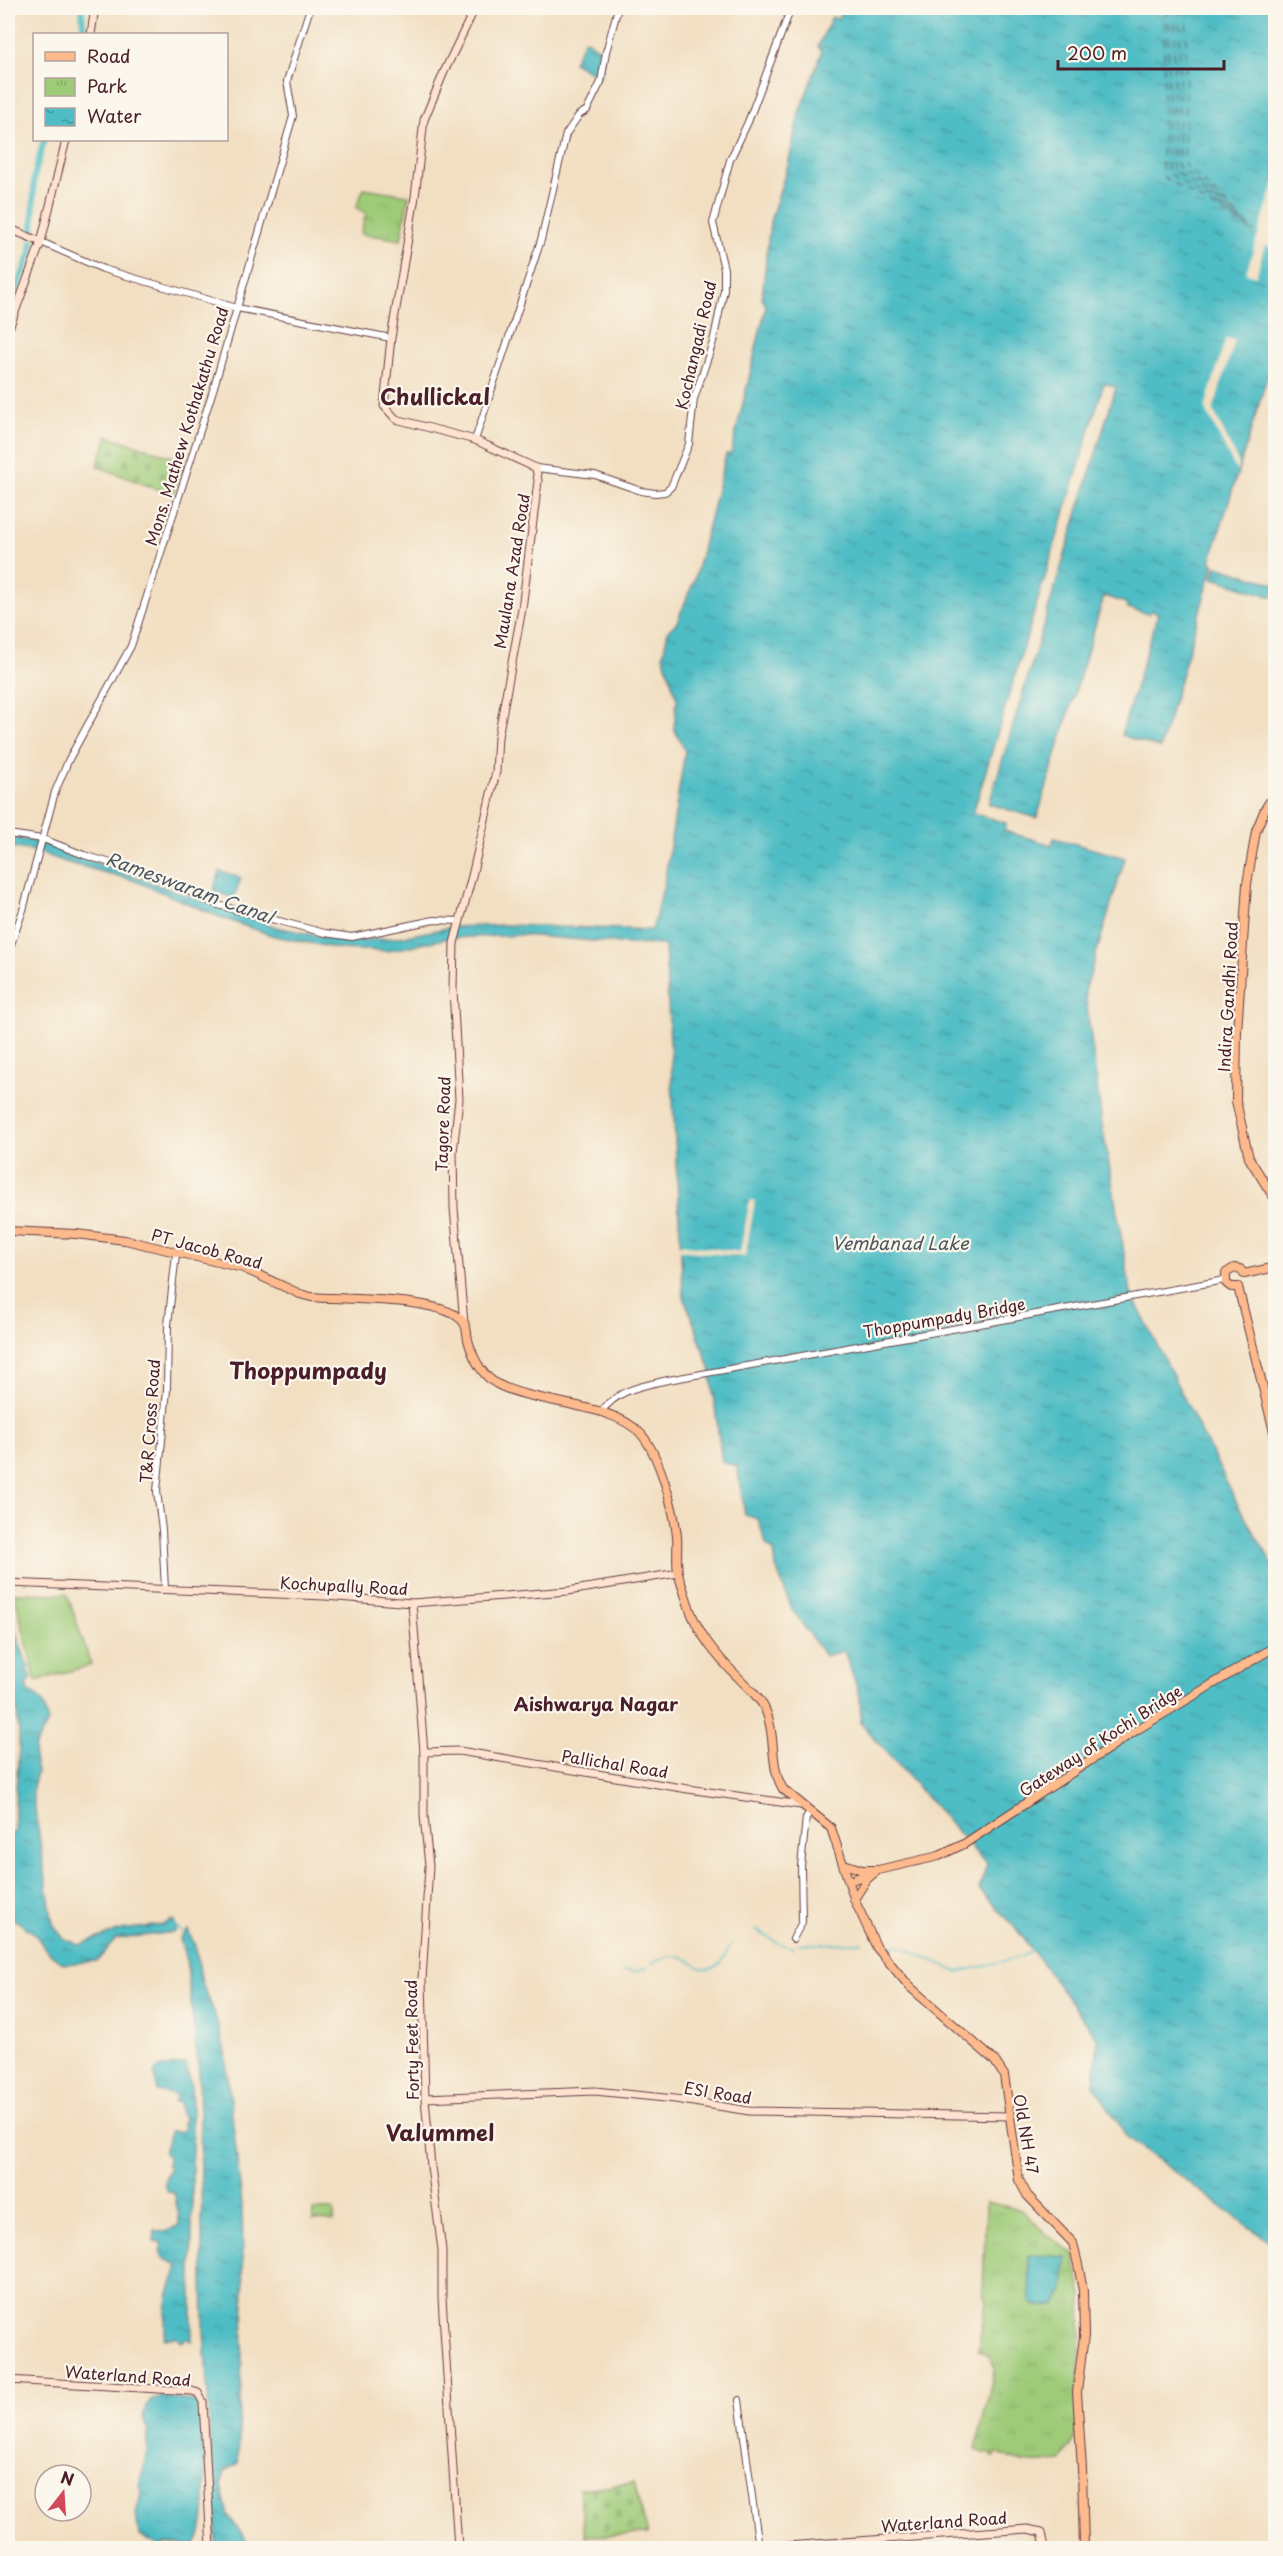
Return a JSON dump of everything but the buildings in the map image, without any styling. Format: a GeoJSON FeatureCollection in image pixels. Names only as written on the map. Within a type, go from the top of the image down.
{"type":"FeatureCollection","features":[{"type":"Feature","properties":{"kind":"main road"},"geometry":{"type":"LineString","coordinates":[[91,33],[94,8]]}},
{"type":"Feature","properties":{"kind":"main road"},"geometry":{"type":"LineString","coordinates":[[475,8],[424,120],[415,197],[391,338],[384,406],[396,419],[475,440],[536,468]]}},
{"type":"Feature","properties":{"kind":"main road"},"geometry":{"type":"LineString","coordinates":[[8,331],[41,242],[66,141]]}},
{"type":"Feature","properties":{"kind":"main road"},"geometry":{"type":"LineString","coordinates":[[8,228],[41,242]]}},
{"type":"Feature","properties":{"kind":"main road","name":"Maulana Azad Road"},"geometry":{"type":"LineString","coordinates":[[459,924],[496,772],[501,717],[522,609],[538,481],[536,468]]}},
{"type":"Feature","properties":{"kind":"main road","name":"Indira Gandhi Road"},"geometry":{"type":"LineString","coordinates":[[1275,792],[1256,831],[1247,884],[1237,1032],[1236,1101],[1248,1158],[1275,1200]]}},
{"type":"Feature","properties":{"kind":"main road","name":"Tagore Road"},"geometry":{"type":"LineString","coordinates":[[459,924],[454,941],[453,989],[459,1099],[453,1152],[454,1208],[464,1323]]}},
{"type":"Feature","properties":{"kind":"main road","name":"PT Jacob Road"},"geometry":{"type":"LineString","coordinates":[[8,1231],[99,1236],[125,1240],[252,1271],[290,1290],[311,1297],[397,1300],[451,1313],[464,1323]]}},
{"type":"Feature","properties":{"kind":"main road"},"geometry":{"type":"LineString","coordinates":[[1244,1274],[1275,1267]]}},
{"type":"Feature","properties":{"kind":"main road"},"geometry":{"type":"LineString","coordinates":[[1231,1269],[1240,1269],[1245,1281],[1238,1287],[1228,1286],[1225,1280],[1226,1273],[1231,1269]]}},
{"type":"Feature","properties":{"kind":"main road"},"geometry":{"type":"LineString","coordinates":[[1238,1287],[1275,1440]]}},
{"type":"Feature","properties":{"kind":"main road","name":"Old NH 47"},"geometry":{"type":"LineString","coordinates":[[464,1323],[472,1354],[484,1376],[497,1384],[558,1404],[601,1412],[624,1420],[641,1434],[654,1457],[675,1526],[678,1573],[701,1634],[762,1704],[773,1739],[779,1783],[801,1805],[831,1828],[854,1899],[877,1948],[910,1987],[994,2060],[1004,2075],[1019,2180],[1027,2195],[1073,2243],[1083,2290],[1084,2336],[1077,2392],[1083,2469],[1084,2548]]}},
{"type":"Feature","properties":{"kind":"main road","name":"Kochupally Road"},"geometry":{"type":"LineString","coordinates":[[8,1583],[325,1596],[412,1603],[568,1591],[678,1573]]}},
{"type":"Feature","properties":{"kind":"main road","name":"Forty Feet Road"},"geometry":{"type":"LineString","coordinates":[[412,1603],[424,1752],[424,1816],[429,1866],[422,1980],[425,2098],[431,2168],[442,2250],[442,2298],[458,2548]]}},
{"type":"Feature","properties":{"kind":"main road","name":"Gateway of Kochi Bridge"},"geometry":{"type":"LineString","coordinates":[[878,1870],[939,1856],[964,1844],[1138,1730],[1275,1646]]}},
{"type":"Feature","properties":{"kind":"main road","name":"Pallichal Road"},"geometry":{"type":"LineString","coordinates":[[424,1752],[459,1750],[688,1789],[801,1805]]}},
{"type":"Feature","properties":{"kind":"main road"},"geometry":{"type":"LineString","coordinates":[[844,1864],[862,1870],[878,1870]]}},
{"type":"Feature","properties":{"kind":"main road"},"geometry":{"type":"LineString","coordinates":[[849,1881],[878,1870]]}},
{"type":"Feature","properties":{"kind":"main road"},"geometry":{"type":"LineString","coordinates":[[854,1899],[867,1879],[878,1870]]}},
{"type":"Feature","properties":{"kind":"main road","name":"ESI Road"},"geometry":{"type":"LineString","coordinates":[[425,2098],[595,2091],[675,2099],[749,2112],[1009,2116]]}},
{"type":"Feature","properties":{"kind":"main road","name":"Waterland Road"},"geometry":{"type":"LineString","coordinates":[[8,2380],[198,2393],[203,2402],[211,2548]]}},
{"type":"Feature","properties":{"kind":"main road","name":"Waterland Road"},"geometry":{"type":"LineString","coordinates":[[759,2548],[1027,2529],[1042,2532],[1045,2548]]}},
{"type":"Feature","properties":{"kind":"street","name":"Mons. Mathew Kothakathu Road"},"geometry":{"type":"LineString","coordinates":[[8,953],[23,910],[55,792],[69,759],[131,646],[214,387],[293,116],[287,81],[310,8]]}},
{"type":"Feature","properties":{"kind":"street"},"geometry":{"type":"LineString","coordinates":[[475,440],[541,240],[566,134],[579,115],[587,110],[601,82],[606,52],[618,8]]}},
{"type":"Feature","properties":{"kind":"street","name":"Kochangadi Road"},"geometry":{"type":"LineString","coordinates":[[536,468],[595,475],[655,493],[665,492],[671,487],[689,444],[694,399],[713,342],[724,290],[724,269],[713,223],[730,160],[748,122],[791,8]]}},
{"type":"Feature","properties":{"kind":"street"},"geometry":{"type":"LineString","coordinates":[[41,242],[103,269],[237,308],[391,338]]}},
{"type":"Feature","properties":{"kind":"street"},"geometry":{"type":"LineString","coordinates":[[8,834],[42,840],[158,878],[218,905],[325,933],[352,938],[434,920],[459,924]]}},
{"type":"Feature","properties":{"kind":"street","name":"T&R Cross Road"},"geometry":{"type":"LineString","coordinates":[[165,1590],[158,1491],[167,1390],[168,1325],[177,1254]]}},
{"type":"Feature","properties":{"kind":"street","name":"Thoppumpady Bridge"},"geometry":{"type":"LineString","coordinates":[[601,1412],[622,1392],[668,1380],[1225,1280]]}},
{"type":"Feature","properties":{"kind":"street"},"geometry":{"type":"LineString","coordinates":[[793,1939],[802,1922],[801,1866],[806,1818],[810,1811]]}},
{"type":"Feature","properties":{"kind":"street"},"geometry":{"type":"LineString","coordinates":[[739,2400],[759,2548]]}},
{"type":"Feature","properties":{"kind":"green space"},"geometry":{"type":"Polygon","coordinates":[[[364,188],[409,195],[401,240],[361,234],[366,213],[356,208],[364,188]]]}},
{"type":"Feature","properties":{"kind":"green space"},"geometry":{"type":"Polygon","coordinates":[[[108,436],[185,461],[172,495],[97,466],[108,436]]]}},
{"type":"Feature","properties":{"kind":"green space"},"geometry":{"type":"Polygon","coordinates":[[[14,1593],[67,1594],[91,1665],[36,1681],[14,1593]]]}},
{"type":"Feature","properties":{"kind":"green space"},"geometry":{"type":"Polygon","coordinates":[[[986,2202],[1022,2210],[1047,2235],[1074,2254],[1082,2297],[1078,2417],[1074,2441],[1061,2461],[1027,2463],[997,2454],[994,2458],[989,2453],[976,2449],[995,2368],[988,2355],[978,2350],[986,2302],[983,2294],[986,2202]]]}},
{"type":"Feature","properties":{"kind":"green space"},"geometry":{"type":"Polygon","coordinates":[[[313,2210],[334,2210],[334,2221],[313,2220],[313,2210]]]}},
{"type":"Feature","properties":{"kind":"green space"},"geometry":{"type":"Polygon","coordinates":[[[634,2483],[648,2534],[585,2536],[579,2489],[634,2483]]]}},
{"type":"Feature","properties":{"kind":"water","name":"Vembanad Lake"},"geometry":{"type":"Polygon","coordinates":[[[842,8],[1275,8],[1276,314],[1272,326],[1275,333],[1275,352],[1210,562],[1214,563],[1160,748],[1121,735],[1158,613],[1152,611],[1148,614],[1127,608],[1126,603],[1104,596],[1037,818],[989,804],[1116,387],[1104,383],[973,813],[1006,823],[1004,831],[1052,845],[1054,838],[1125,858],[1085,991],[1102,1124],[1131,1293],[1239,1507],[1275,1568],[1275,2246],[1127,2137],[1094,2085],[1098,2039],[1018,1931],[979,1889],[987,1865],[861,1723],[860,1696],[844,1651],[825,1656],[792,1610],[776,1567],[774,1551],[766,1544],[758,1519],[745,1515],[737,1466],[722,1462],[710,1368],[683,1294],[665,945],[523,935],[449,938],[387,951],[340,949],[274,936],[222,918],[133,880],[65,862],[36,851],[8,847],[8,837],[39,842],[276,927],[341,941],[395,938],[453,927],[507,925],[652,930],[664,884],[685,751],[674,728],[677,699],[663,655],[668,631],[677,622],[695,578],[726,454],[731,454],[766,306],[762,298],[770,222],[788,165],[799,113],[822,52],[818,46],[832,17],[838,19],[842,8]]]}},
{"type":"Feature","properties":{"kind":"water"},"geometry":{"type":"Polygon","coordinates":[[[585,39],[604,52],[600,77],[573,62],[585,39]]]}},
{"type":"Feature","properties":{"kind":"water"},"geometry":{"type":"Polygon","coordinates":[[[1217,566],[1275,584],[1272,597],[1213,578],[1217,566]]]}},
{"type":"Feature","properties":{"kind":"water"},"geometry":{"type":"Polygon","coordinates":[[[220,871],[241,878],[234,898],[213,891],[220,871]]]}},
{"type":"Feature","properties":{"kind":"water"},"geometry":{"type":"Polygon","coordinates":[[[8,1619],[13,1625],[32,1678],[26,1684],[28,1692],[41,1700],[48,1723],[35,1745],[34,1759],[37,1772],[32,1791],[53,1924],[63,1938],[79,1945],[121,1930],[163,1925],[173,1920],[176,1926],[175,1932],[116,1939],[97,1961],[64,1964],[46,1950],[35,1934],[11,1917],[8,1897],[8,1838],[15,1831],[19,1734],[8,1619]]]}},
{"type":"Feature","properties":{"kind":"water"},"geometry":{"type":"Polygon","coordinates":[[[188,1930],[196,1949],[202,1984],[214,2011],[225,2052],[242,2204],[244,2303],[238,2463],[225,2471],[221,2485],[228,2515],[252,2548],[217,2548],[204,2330],[199,2073],[186,1959],[180,1939],[188,1930]]]}},
{"type":"Feature","properties":{"kind":"water"},"geometry":{"type":"Polygon","coordinates":[[[186,2064],[191,2084],[192,2106],[192,2342],[186,2338],[182,2342],[175,2337],[164,2339],[167,2302],[178,2266],[162,2257],[161,2243],[154,2242],[155,2230],[162,2232],[178,2226],[179,2215],[175,2194],[166,2190],[165,2187],[165,2179],[170,2168],[167,2164],[169,2158],[164,2153],[170,2132],[181,2132],[184,2128],[182,2122],[185,2120],[181,2115],[179,2102],[174,2102],[177,2096],[158,2091],[154,2074],[158,2068],[186,2064]]]}},
{"type":"Feature","properties":{"kind":"water"},"geometry":{"type":"Polygon","coordinates":[[[1029,2255],[1066,2257],[1064,2291],[1055,2305],[1036,2306],[1030,2301],[1029,2255]]]}},
{"type":"Feature","properties":{"kind":"water"},"geometry":{"type":"Polygon","coordinates":[[[163,2396],[199,2402],[203,2434],[205,2499],[204,2519],[195,2546],[167,2544],[159,2546],[139,2536],[136,2514],[147,2453],[148,2432],[143,2417],[146,2406],[153,2399],[163,2396]]]}},
{"type":"Feature","properties":{"kind":"pier"},"geometry":{"type":"Polygon","coordinates":[[[1275,181],[1275,248],[1265,245],[1256,276],[1246,273],[1275,181]]]}},
{"type":"Feature","properties":{"kind":"pier"},"geometry":{"type":"Polygon","coordinates":[[[1226,338],[1235,340],[1213,410],[1239,464],[1237,472],[1205,408],[1226,338]]]}},
{"type":"Feature","properties":{"kind":"pier"},"geometry":{"type":"Polygon","coordinates":[[[750,1200],[755,1201],[745,1257],[680,1250],[680,1244],[740,1252],[750,1200]]]}},
{"type":"Feature","properties":{"kind":"waterway"},"geometry":{"type":"LineString","coordinates":[[82,12],[84,33]]}},
{"type":"Feature","properties":{"kind":"waterway"},"geometry":{"type":"LineString","coordinates":[[33,234],[34,177],[44,141]]}},
{"type":"Feature","properties":{"kind":"waterway"},"geometry":{"type":"LineString","coordinates":[[8,311],[31,252],[32,242]]}},
{"type":"Feature","properties":{"kind":"waterway"},"geometry":{"type":"LineString","coordinates":[[176,1926],[184,1935]]}},
{"type":"Feature","properties":{"kind":"waterway"},"geometry":{"type":"LineString","coordinates":[[756,1930],[778,1943],[793,1948]]}},
{"type":"Feature","properties":{"kind":"waterway"},"geometry":{"type":"LineString","coordinates":[[880,1942],[884,1941],[889,1946],[898,1945],[958,1972],[1021,1957],[1032,1950]]}},
{"type":"Feature","properties":{"kind":"waterway"},"geometry":{"type":"LineString","coordinates":[[652,1963],[676,1956],[684,1957],[701,1968],[711,1969],[722,1962],[733,1943]]}},
{"type":"Feature","properties":{"kind":"waterway"},"geometry":{"type":"LineString","coordinates":[[799,1944],[862,1943]]}},
{"type":"Feature","properties":{"kind":"waterway"},"geometry":{"type":"LineString","coordinates":[[624,1971],[637,1972],[647,1967]]}},
{"type":"Feature","properties":{"kind":"ferry route"},"geometry":{"type":"LineString","coordinates":[[1165,8],[1162,176],[1258,235]]}},
{"type":"Feature","properties":{"kind":"ferry route"},"geometry":{"type":"LineString","coordinates":[[1169,8],[1167,172],[1243,224]]}},
{"type":"Feature","properties":{"kind":"ferry route"},"geometry":{"type":"LineString","coordinates":[[1175,8],[1172,168],[1250,229]]}},
{"type":"Feature","properties":{"kind":"ferry route"},"geometry":{"type":"LineString","coordinates":[[1180,8],[1178,166],[1242,221]]}},
{"type":"Feature","properties":{"kind":"ferry route"},"geometry":{"type":"LineString","coordinates":[[1187,8],[1184,164],[1255,232]]}},
{"type":"Feature","properties":{"kind":"district","name":"Chullickal"},"geometry":{"type":"Point","coordinates":[435,395]}},
{"type":"Feature","properties":{"kind":"district","name":"Thoppumpady"},"geometry":{"type":"Point","coordinates":[308,1369]}},
{"type":"Feature","properties":{"kind":"district","name":"Aishwarya Nagar"},"geometry":{"type":"Point","coordinates":[596,1703]}},
{"type":"Feature","properties":{"kind":"district","name":"Valummel"},"geometry":{"type":"Point","coordinates":[440,2131]}},
{"type":"Feature","properties":{"kind":"water label","name":"Rameswaram Canal"},"geometry":{"type":"Point","coordinates":[190,887]}}]}
